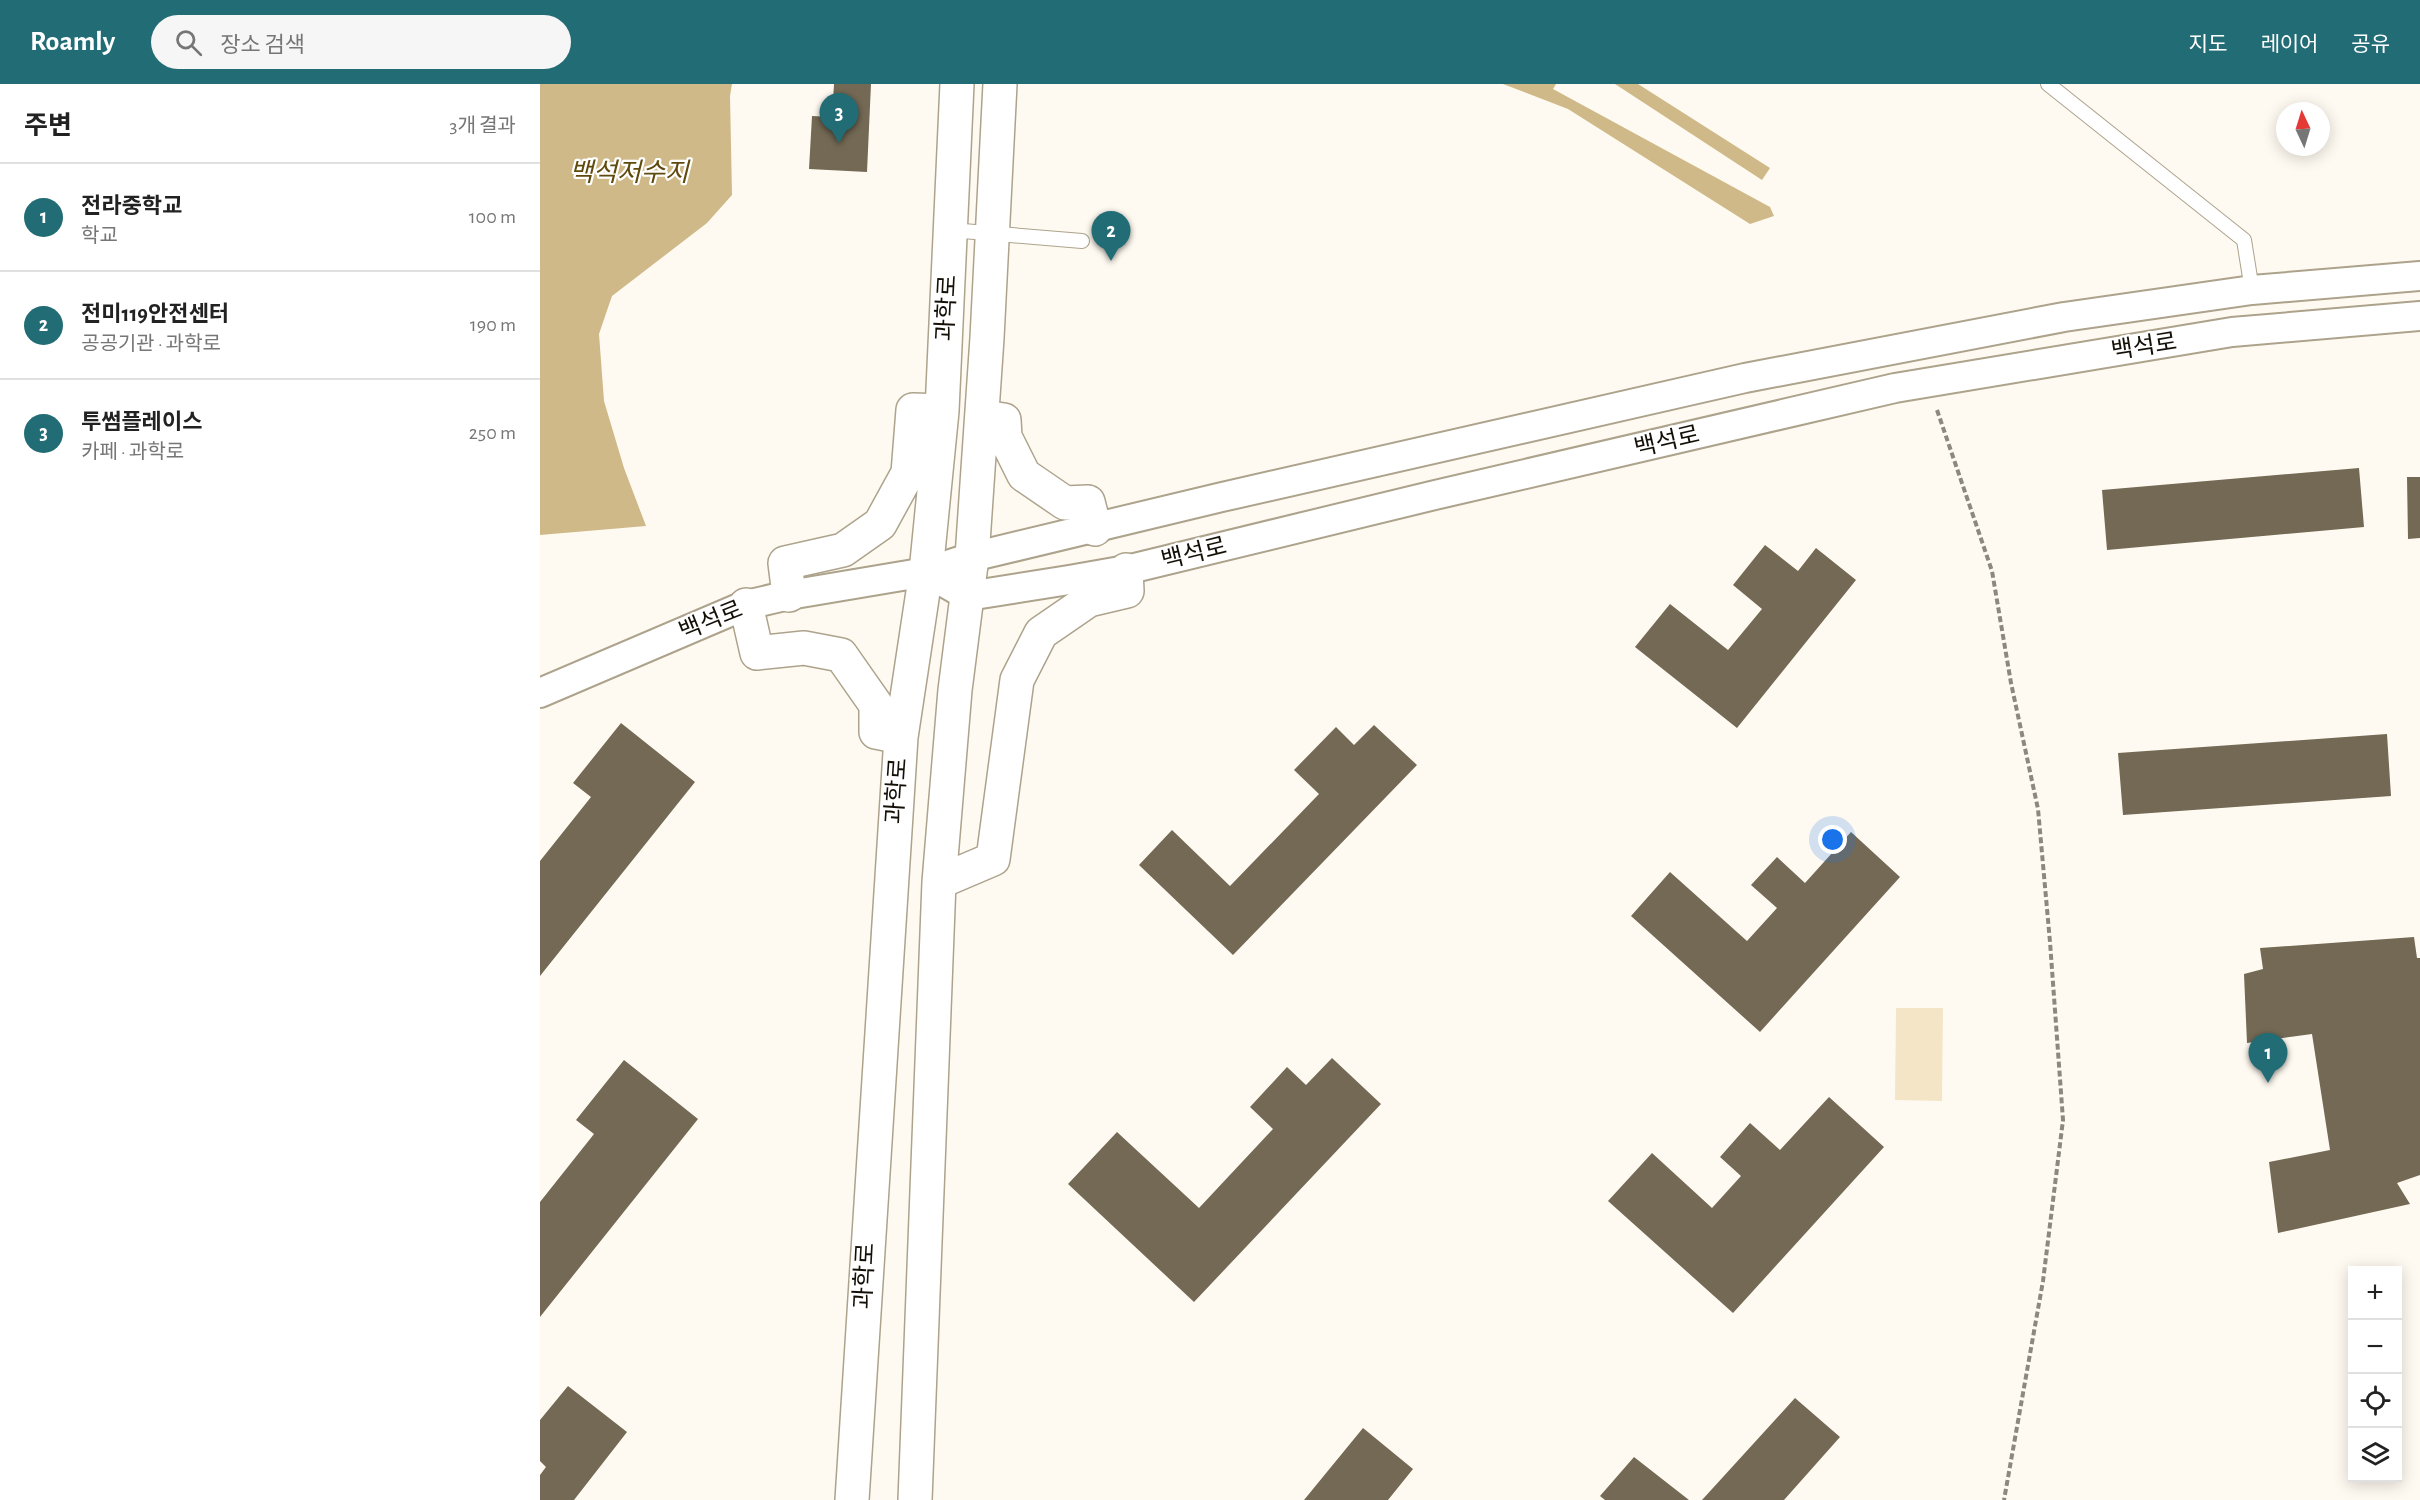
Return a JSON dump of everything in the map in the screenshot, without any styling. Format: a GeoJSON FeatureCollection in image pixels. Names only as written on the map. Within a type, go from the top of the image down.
{"type":"FeatureCollection","features":[{"type":"Feature","properties":{"kind":"street","name":"과학로"},"geometry":{"type":"LineString","coordinates":[[852,1500],[901,737],[926,572],[942,411],[957,84]]}},
{"type":"Feature","properties":{"kind":"street","name":"과학로"},"geometry":{"type":"LineString","coordinates":[[915,1500],[939,882],[955,690],[972,557],[993,235],[1000,84]]}},
{"type":"Feature","properties":{"kind":"street","name":"백석로"},"geometry":{"type":"LineString","coordinates":[[540,693],[746,605],[789,595],[926,572],[972,557],[1222,497],[1745,378],[2064,317],[2252,290],[2420,276]]}},
{"type":"Feature","properties":{"kind":"street","name":"백석로"},"geometry":{"type":"LineString","coordinates":[[968,596],[1126,570],[1435,495],[1895,388],[2232,332],[2420,316]]}},
{"type":"Feature","properties":{"kind":"street"},"geometry":{"type":"LineString","coordinates":[[789,595],[785,563],[843,550],[880,524],[908,473],[912,410],[942,411]]}},
{"type":"Feature","properties":{"kind":"street"},"geometry":{"type":"LineString","coordinates":[[982,417],[1005,420],[1005,437],[1024,475],[1065,503],[1088,502],[1095,529]]}},
{"type":"Feature","properties":{"kind":"street"},"geometry":{"type":"LineString","coordinates":[[939,882],[993,859],[1017,680],[1041,633],[1089,600],[1127,591],[1126,570]]}},
{"type":"Feature","properties":{"kind":"street"},"geometry":{"type":"LineString","coordinates":[[926,572],[968,596]]}},
{"type":"Feature","properties":{"kind":"street"},"geometry":{"type":"LineString","coordinates":[[746,605],[757,653],[804,648],[841,655],[876,705],[876,732],[901,737]]}},
{"type":"Feature","properties":{"kind":"lane"},"geometry":{"type":"LineString","coordinates":[[2048,84],[2244,240],[2252,290]]}},
{"type":"Feature","properties":{"kind":"lane"},"geometry":{"type":"LineString","coordinates":[[951,230],[1082,241]]}},
{"type":"Feature","properties":{"kind":"path"},"geometry":{"type":"LineString","coordinates":[[1936,405],[1992,571],[2011,683],[2038,809],[2063,1120],[2043,1281],[2004,1500]]}},
{"type":"Feature","properties":{"kind":"shaded area"},"geometry":{"type":"Polygon","coordinates":[[[1896,1008],[1943,1008],[1942,1101],[1895,1100],[1896,1008]]]}},
{"type":"Feature","properties":{"kind":"water","name":"백석저수지"},"geometry":{"type":"Polygon","coordinates":[[[540,84],[732,84],[730,96],[732,195],[707,223],[612,296],[599,334],[604,401],[624,468],[646,526],[540,535],[540,84]]]}},
{"type":"Feature","properties":{"kind":"water"},"geometry":{"type":"Polygon","coordinates":[[[1503,84],[1556,84],[1553,89],[1770,207],[1774,216],[1750,224],[1568,109],[1503,84]]]}},
{"type":"Feature","properties":{"kind":"water"},"geometry":{"type":"Polygon","coordinates":[[[1615,84],[1638,84],[1770,168],[1762,180],[1615,84]]]}},
{"type":"Feature","properties":{"kind":"building"},"geometry":{"type":"Polygon","coordinates":[[[834,84],[871,84],[867,172],[809,169],[812,116],[832,117],[834,84]]]}},
{"type":"Feature","properties":{"kind":"building"},"geometry":{"type":"Polygon","coordinates":[[[2359,468],[2364,527],[2107,550],[2102,490],[2359,468]]]}},
{"type":"Feature","properties":{"kind":"building"},"geometry":{"type":"Polygon","coordinates":[[[2407,477],[2420,477],[2420,538],[2408,539],[2407,477]]]}},
{"type":"Feature","properties":{"kind":"building"},"geometry":{"type":"Polygon","coordinates":[[[1765,545],[1798,571],[1816,548],[1856,580],[1737,728],[1635,647],[1670,604],[1728,650],[1762,609],[1733,585],[1765,545]]]}},
{"type":"Feature","properties":{"kind":"building"},"geometry":{"type":"Polygon","coordinates":[[[621,723],[695,782],[540,976],[540,861],[591,797],[573,783],[621,723]]]}},
{"type":"Feature","properties":{"kind":"building"},"geometry":{"type":"Polygon","coordinates":[[[1374,725],[1417,765],[1233,955],[1139,865],[1172,830],[1230,886],[1319,794],[1294,770],[1336,727],[1354,745],[1374,725]]]}},
{"type":"Feature","properties":{"kind":"building"},"geometry":{"type":"Polygon","coordinates":[[[2387,734],[2391,796],[2123,815],[2118,753],[2387,734]]]}},
{"type":"Feature","properties":{"kind":"building"},"geometry":{"type":"Polygon","coordinates":[[[1851,832],[1900,877],[1760,1032],[1631,916],[1670,872],[1747,941],[1777,908],[1751,885],[1777,857],[1805,883],[1851,832]]]}},
{"type":"Feature","properties":{"kind":"building"},"geometry":{"type":"Polygon","coordinates":[[[2414,937],[2417,958],[2420,958],[2420,1175],[2397,1183],[2410,1204],[2278,1233],[2269,1162],[2330,1150],[2312,1034],[2247,1043],[2244,974],[2263,969],[2260,948],[2414,937]]]}},
{"type":"Feature","properties":{"kind":"building"},"geometry":{"type":"Polygon","coordinates":[[[1332,1058],[1381,1104],[1194,1302],[1068,1184],[1117,1132],[1199,1208],[1273,1129],[1250,1107],[1287,1067],[1306,1085],[1332,1058]]]}},
{"type":"Feature","properties":{"kind":"building"},"geometry":{"type":"Polygon","coordinates":[[[624,1060],[698,1119],[540,1317],[540,1202],[594,1134],[576,1120],[624,1060]]]}},
{"type":"Feature","properties":{"kind":"building"},"geometry":{"type":"Polygon","coordinates":[[[1829,1097],[1884,1147],[1733,1313],[1608,1201],[1652,1153],[1712,1208],[1741,1176],[1720,1157],[1750,1123],[1780,1150],[1829,1097]]]}},
{"type":"Feature","properties":{"kind":"building"},"geometry":{"type":"Polygon","coordinates":[[[568,1386],[627,1432],[574,1500],[540,1500],[540,1475],[546,1467],[540,1461],[540,1420],[568,1386]]]}},
{"type":"Feature","properties":{"kind":"building"},"geometry":{"type":"Polygon","coordinates":[[[1795,1398],[1840,1437],[1784,1500],[1702,1500],[1795,1398]]]}},
{"type":"Feature","properties":{"kind":"building"},"geometry":{"type":"Polygon","coordinates":[[[1363,1428],[1413,1469],[1388,1500],[1304,1500],[1363,1428]]]}},
{"type":"Feature","properties":{"kind":"building"},"geometry":{"type":"Polygon","coordinates":[[[1634,1457],[1689,1500],[1605,1500],[1600,1496],[1634,1457]]]}},
{"type":"Feature","properties":{"kind":"place","name":"투썸플레이스"},"geometry":{"type":"Point","coordinates":[839,143]}},
{"type":"Feature","properties":{"kind":"place","name":"전미119안전센터"},"geometry":{"type":"Point","coordinates":[1111,261]}},
{"type":"Feature","properties":{"kind":"place","name":"전라중학교"},"geometry":{"type":"Point","coordinates":[2268,1083]}}]}
